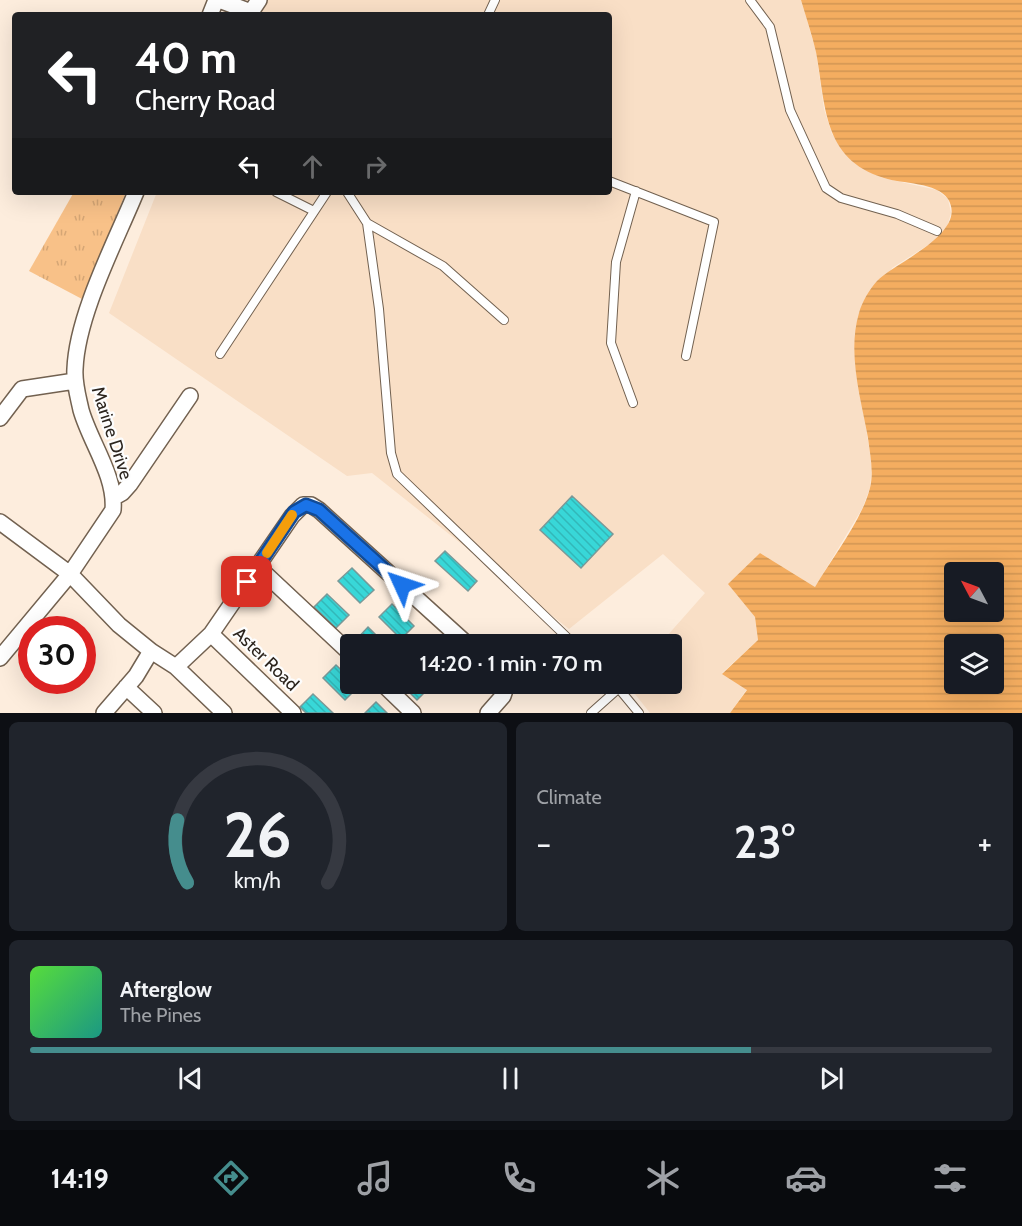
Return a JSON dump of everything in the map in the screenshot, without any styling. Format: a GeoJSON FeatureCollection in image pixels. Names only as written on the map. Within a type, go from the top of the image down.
{"type":"FeatureCollection","features":[{"type":"Feature","properties":{"kind":"street"},"geometry":{"type":"LineString","coordinates":[[218,0],[255,9]]}},
{"type":"Feature","properties":{"kind":"street","name":"Marine Drive"},"geometry":{"type":"LineString","coordinates":[[0,658],[70,574],[112,512],[113,498],[86,427],[75,381],[75,360],[82,329],[135,195]]}},
{"type":"Feature","properties":{"kind":"street"},"geometry":{"type":"LineString","coordinates":[[0,418],[22,389],[75,381]]}},
{"type":"Feature","properties":{"kind":"street"},"geometry":{"type":"LineString","coordinates":[[113,498],[122,493],[130,484],[190,396]]}},
{"type":"Feature","properties":{"kind":"street"},"geometry":{"type":"LineString","coordinates":[[176,667],[211,634],[294,512],[303,505],[311,505],[456,634]]}},
{"type":"Feature","properties":{"kind":"street"},"geometry":{"type":"LineString","coordinates":[[0,522],[70,574],[119,625],[151,651],[176,667],[224,713]]}},
{"type":"Feature","properties":{"kind":"street"},"geometry":{"type":"LineString","coordinates":[[258,567],[340,644]]}},
{"type":"Feature","properties":{"kind":"street","name":"Aster Road"},"geometry":{"type":"LineString","coordinates":[[211,634],[293,713]]}},
{"type":"Feature","properties":{"kind":"street"},"geometry":{"type":"LineString","coordinates":[[104,713],[126,687],[151,651]]}},
{"type":"Feature","properties":{"kind":"street"},"geometry":{"type":"LineString","coordinates":[[126,687],[154,713]]}},
{"type":"Feature","properties":{"kind":"street"},"geometry":{"type":"LineString","coordinates":[[393,694],[413,713]]}},
{"type":"Feature","properties":{"kind":"street"},"geometry":{"type":"LineString","coordinates":[[488,713],[504,694]]}},
{"type":"Feature","properties":{"kind":"lane"},"geometry":{"type":"LineString","coordinates":[[750,0],[770,27],[790,110],[826,188],[841,198],[897,214],[937,231]]}},
{"type":"Feature","properties":{"kind":"lane"},"geometry":{"type":"LineString","coordinates":[[612,182],[714,222],[686,356]]}},
{"type":"Feature","properties":{"kind":"lane"},"geometry":{"type":"LineString","coordinates":[[633,403],[611,343],[616,262],[636,191]]}},
{"type":"Feature","properties":{"kind":"lane"},"geometry":{"type":"LineString","coordinates":[[282,195],[314,211]]}},
{"type":"Feature","properties":{"kind":"lane"},"geometry":{"type":"LineString","coordinates":[[220,354],[325,195]]}},
{"type":"Feature","properties":{"kind":"lane"},"geometry":{"type":"LineString","coordinates":[[349,195],[367,223],[379,309],[391,453],[397,474],[564,634]]}},
{"type":"Feature","properties":{"kind":"lane"},"geometry":{"type":"LineString","coordinates":[[367,223],[443,266],[504,320]]}},
{"type":"Feature","properties":{"kind":"lane"},"geometry":{"type":"LineString","coordinates":[[591,713],[609,694]]}},
{"type":"Feature","properties":{"kind":"lane"},"geometry":{"type":"LineString","coordinates":[[624,694],[639,713]]}},
{"type":"Feature","properties":{"kind":"shaded area"},"geometry":{"type":"Polygon","coordinates":[[[234,0],[801,0],[816,51],[824,109],[832,134],[860,167],[883,178],[937,190],[948,199],[951,213],[947,227],[936,240],[892,268],[855,361],[872,465],[870,488],[862,509],[815,587],[760,553],[729,584],[755,617],[758,640],[722,673],[747,689],[730,713],[650,713],[635,694],[682,694],[682,634],[669,634],[705,593],[663,554],[569,629],[372,473],[347,476],[109,313],[156,195],[612,195],[612,12],[229,12],[234,0]]]}},
{"type":"Feature","properties":{"kind":"shaded area"},"geometry":{"type":"Polygon","coordinates":[[[801,0],[1022,0],[1022,713],[730,713],[747,690],[722,674],[758,640],[755,617],[728,584],[760,553],[815,587],[846,539],[866,500],[872,475],[855,360],[854,344],[860,309],[877,281],[939,235],[948,224],[952,212],[948,199],[936,189],[884,178],[864,169],[849,158],[838,144],[831,128],[816,52],[801,0]]]}},
{"type":"Feature","properties":{"kind":"green space"},"geometry":{"type":"Polygon","coordinates":[[[72,195],[125,195],[82,299],[29,271],[72,195]]]}},
{"type":"Feature","properties":{"kind":"building"},"geometry":{"type":"Polygon","coordinates":[[[572,496],[613,534],[581,568],[540,530],[572,496]]]}},
{"type":"Feature","properties":{"kind":"building"},"geometry":{"type":"Polygon","coordinates":[[[445,551],[477,581],[468,591],[435,561],[445,551]]]}},
{"type":"Feature","properties":{"kind":"building"},"geometry":{"type":"Polygon","coordinates":[[[352,568],[374,590],[360,603],[338,581],[352,568]]]}},
{"type":"Feature","properties":{"kind":"building"},"geometry":{"type":"Polygon","coordinates":[[[327,594],[349,615],[336,628],[314,607],[327,594]]]}},
{"type":"Feature","properties":{"kind":"building"},"geometry":{"type":"Polygon","coordinates":[[[392,604],[414,626],[406,634],[396,634],[379,617],[392,604]]]}},
{"type":"Feature","properties":{"kind":"building"},"geometry":{"type":"Polygon","coordinates":[[[368,627],[375,634],[362,634],[368,627]]]}},
{"type":"Feature","properties":{"kind":"building"},"geometry":{"type":"Polygon","coordinates":[[[336,665],[340,669],[340,694],[351,694],[345,700],[323,678],[336,665]]]}},
{"type":"Feature","properties":{"kind":"building"},"geometry":{"type":"Polygon","coordinates":[[[313,694],[333,713],[306,713],[300,707],[313,694]]]}},
{"type":"Feature","properties":{"kind":"building"},"geometry":{"type":"Polygon","coordinates":[[[411,694],[423,694],[417,700],[411,694]]]}},
{"type":"Feature","properties":{"kind":"building"},"geometry":{"type":"Polygon","coordinates":[[[376,702],[387,713],[365,713],[376,702]]]}},
{"type":"Feature","properties":{"kind":"slow traffic"},"geometry":{"type":"LineString","coordinates":[[267,553],[292,515]]}},
{"type":"Feature","properties":{"kind":"route"},"geometry":{"type":"LineString","coordinates":[[247,582],[294,512],[303,505],[311,505],[402,585]]}}]}
